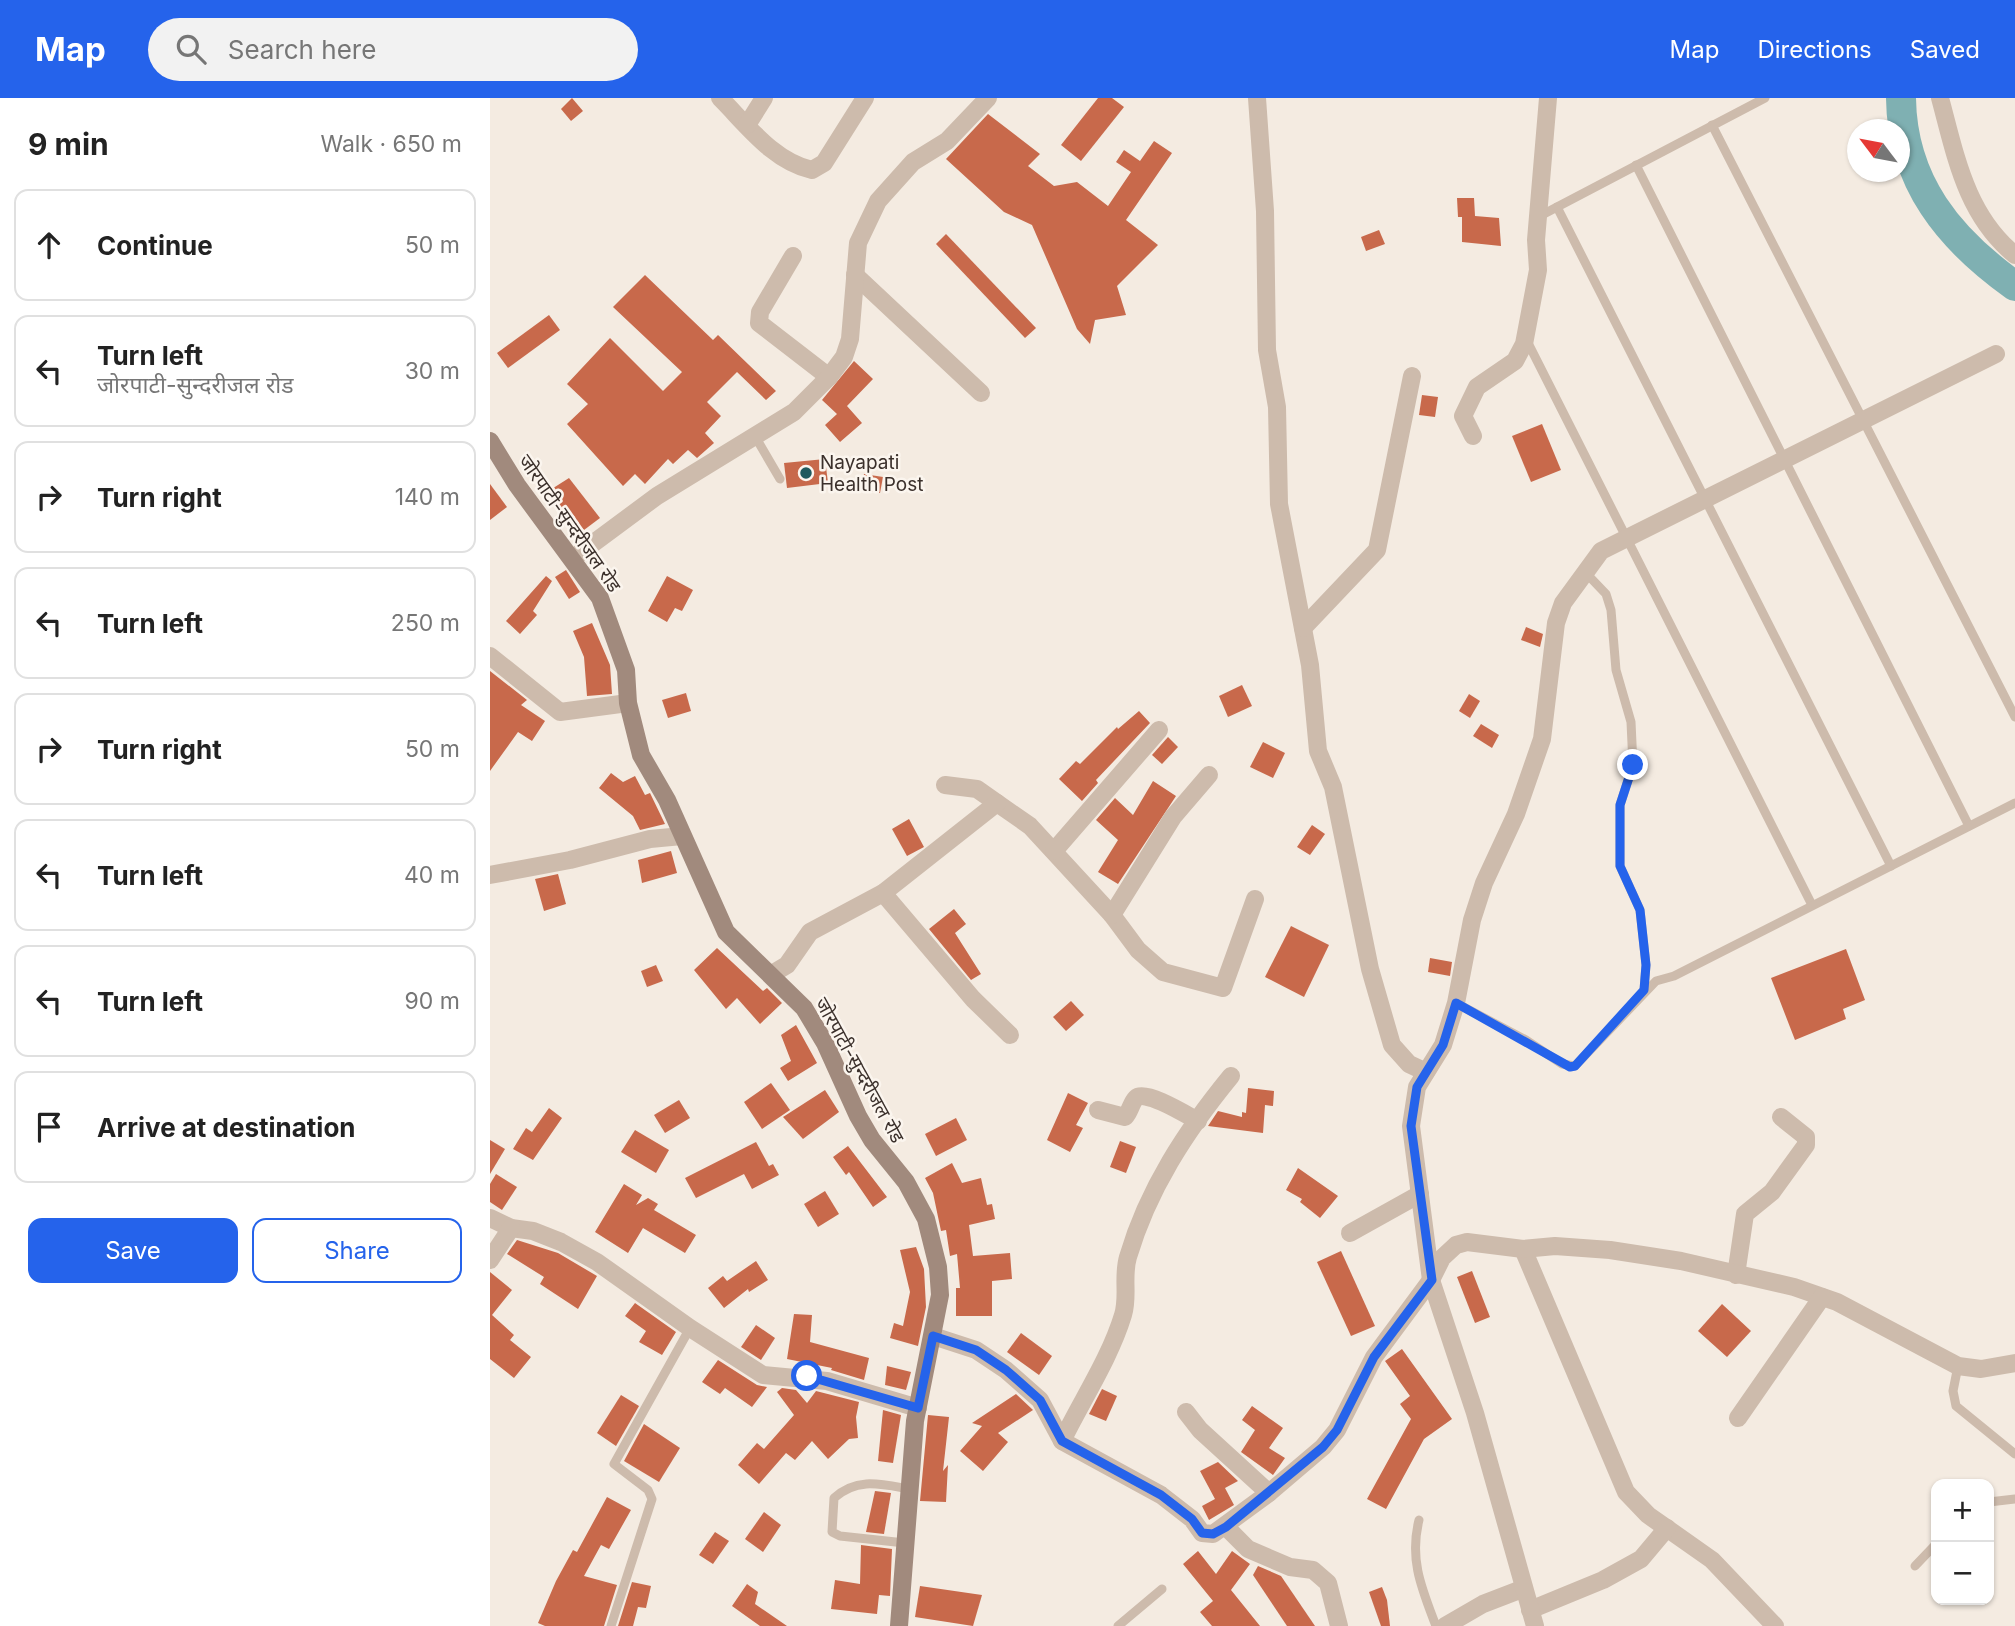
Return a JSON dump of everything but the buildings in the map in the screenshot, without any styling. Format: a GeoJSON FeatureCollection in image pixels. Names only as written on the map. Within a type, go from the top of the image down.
{"type":"FeatureCollection","features":[{"type":"Feature","properties":{"kind":"main road","name":"जोरपाटी-सुन्दरीजल रोड"},"geometry":{"type":"LineString","coordinates":[[490,441],[517,485],[600,598],[626,670],[628,703],[641,755],[667,800],[726,932],[772,974],[804,1009],[825,1043],[872,1140],[918,1201],[932,1236],[940,1295],[918,1408],[899,1626]]}},
{"type":"Feature","properties":{"kind":"street"},"geometry":{"type":"LineString","coordinates":[[720,98],[787,162],[812,170],[824,163],[865,98]]}},
{"type":"Feature","properties":{"kind":"street"},"geometry":{"type":"LineString","coordinates":[[747,125],[764,98]]}},
{"type":"Feature","properties":{"kind":"street"},"geometry":{"type":"LineString","coordinates":[[572,559],[657,496],[756,438],[794,412],[830,377],[844,357],[850,339],[858,243],[878,201],[913,162],[947,141],[988,98]]}},
{"type":"Feature","properties":{"kind":"street"},"geometry":{"type":"LineString","coordinates":[[1256,98],[1265,211],[1267,350],[1277,407],[1279,504],[1303,628],[1318,751],[1333,787],[1370,969],[1392,1045],[1409,1064],[1426,1072]]}},
{"type":"Feature","properties":{"kind":"street"},"geometry":{"type":"LineString","coordinates":[[1473,436],[1463,416],[1477,387],[1515,361],[1525,337],[1538,270],[1538,217],[1548,98]]}},
{"type":"Feature","properties":{"kind":"street"},"geometry":{"type":"LineString","coordinates":[[1940,98],[1972,204],[1996,239],[2015,256]]}},
{"type":"Feature","properties":{"kind":"street"},"geometry":{"type":"LineString","coordinates":[[793,256],[760,312],[759,323],[830,377]]}},
{"type":"Feature","properties":{"kind":"street"},"geometry":{"type":"LineString","coordinates":[[855,275],[981,393]]}},
{"type":"Feature","properties":{"kind":"street"},"geometry":{"type":"LineString","coordinates":[[1667,1528],[1641,1559],[1533,1618],[1522,1589],[1475,1413],[1432,1280],[1411,1126],[1417,1087],[1443,1045],[1456,1003],[1467,935],[1484,883],[1516,814],[1542,739],[1556,623],[1563,603],[1583,571],[1601,551],[1996,354]]}},
{"type":"Feature","properties":{"kind":"street"},"geometry":{"type":"LineString","coordinates":[[1303,628],[1377,550],[1412,376]]}},
{"type":"Feature","properties":{"kind":"street"},"geometry":{"type":"LineString","coordinates":[[490,656],[560,712],[628,703]]}},
{"type":"Feature","properties":{"kind":"street"},"geometry":{"type":"LineString","coordinates":[[1055,851],[1159,730]]}},
{"type":"Feature","properties":{"kind":"street"},"geometry":{"type":"LineString","coordinates":[[1112,915],[1173,817],[1209,775]]}},
{"type":"Feature","properties":{"kind":"street"},"geometry":{"type":"LineString","coordinates":[[945,785],[977,789],[1030,826],[1112,915],[1138,950],[1163,972],[1223,988],[1255,899]]}},
{"type":"Feature","properties":{"kind":"street"},"geometry":{"type":"LineString","coordinates":[[772,974],[787,965],[810,932],[883,893],[997,803]]}},
{"type":"Feature","properties":{"kind":"street"},"geometry":{"type":"LineString","coordinates":[[490,874],[570,860],[650,839],[682,836]]}},
{"type":"Feature","properties":{"kind":"street"},"geometry":{"type":"LineString","coordinates":[[883,893],[973,999],[1010,1035]]}},
{"type":"Feature","properties":{"kind":"street"},"geometry":{"type":"LineString","coordinates":[[1062,1441],[1124,1314],[1123,1280],[1128,1257],[1147,1205],[1170,1158],[1231,1076]]}},
{"type":"Feature","properties":{"kind":"street"},"geometry":{"type":"LineString","coordinates":[[1098,1110],[1125,1117],[1135,1098],[1141,1095],[1151,1097],[1198,1121]]}},
{"type":"Feature","properties":{"kind":"street"},"geometry":{"type":"LineString","coordinates":[[1736,1275],[1745,1214],[1772,1192],[1806,1145],[1806,1137],[1781,1117]]}},
{"type":"Feature","properties":{"kind":"street"},"geometry":{"type":"LineString","coordinates":[[1350,1233],[1420,1194]]}},
{"type":"Feature","properties":{"kind":"street"},"geometry":{"type":"LineString","coordinates":[[490,1218],[511,1228],[533,1231],[597,1262],[690,1328],[763,1374],[827,1381],[918,1408]]}},
{"type":"Feature","properties":{"kind":"street"},"geometry":{"type":"LineString","coordinates":[[490,1260],[511,1228]]}},
{"type":"Feature","properties":{"kind":"street"},"geometry":{"type":"LineString","coordinates":[[933,1336],[976,1350],[1006,1370],[1040,1400],[1062,1441],[1161,1495],[1192,1519],[1202,1533],[1213,1534],[1269,1493],[1323,1447],[1337,1430],[1374,1357],[1432,1280],[1442,1258],[1456,1245],[1467,1242],[1523,1249],[1555,1246],[1610,1250],[1681,1261],[1794,1287],[1822,1297],[1866,1315],[1958,1367],[1981,1369],[2015,1363]]}},
{"type":"Feature","properties":{"kind":"street"},"geometry":{"type":"LineString","coordinates":[[1523,1249],[1626,1492],[1635,1505],[1712,1560],[1775,1626]]}},
{"type":"Feature","properties":{"kind":"street"},"geometry":{"type":"LineString","coordinates":[[1738,1418],[1822,1297]]}},
{"type":"Feature","properties":{"kind":"street"},"geometry":{"type":"LineString","coordinates":[[1186,1412],[1200,1430],[1269,1493]]}},
{"type":"Feature","properties":{"kind":"street"},"geometry":{"type":"LineString","coordinates":[[1226,1527],[1248,1549],[1290,1566],[1313,1570],[1328,1583],[1339,1626]]}},
{"type":"Feature","properties":{"kind":"street"},"geometry":{"type":"LineString","coordinates":[[1445,1626],[1483,1604],[1522,1589]]}},
{"type":"Feature","properties":{"kind":"lane"},"geometry":{"type":"LineString","coordinates":[[1538,217],[1765,98]]}},
{"type":"Feature","properties":{"kind":"lane"},"geometry":{"type":"LineString","coordinates":[[1712,125],[2015,717]]}},
{"type":"Feature","properties":{"kind":"lane"},"geometry":{"type":"LineString","coordinates":[[1636,165],[1969,826]]}},
{"type":"Feature","properties":{"kind":"lane"},"geometry":{"type":"LineString","coordinates":[[1557,207],[1891,866]]}},
{"type":"Feature","properties":{"kind":"lane"},"geometry":{"type":"LineString","coordinates":[[1525,337],[1812,905]]}},
{"type":"Feature","properties":{"kind":"lane"},"geometry":{"type":"LineString","coordinates":[[756,438],[780,479]]}},
{"type":"Feature","properties":{"kind":"lane"},"geometry":{"type":"LineString","coordinates":[[1583,571],[1606,594],[1611,610],[1616,670],[1631,722],[1633,765],[1620,805],[1620,866],[1640,910],[1646,965],[1644,990]]}},
{"type":"Feature","properties":{"kind":"lane"},"geometry":{"type":"LineString","coordinates":[[1456,1003],[1570,1067],[1575,1066],[1644,990],[1656,981],[1674,976],[2015,803]]}},
{"type":"Feature","properties":{"kind":"lane"},"geometry":{"type":"LineString","coordinates":[[611,1626],[652,1499],[648,1490],[614,1464],[690,1328]]}},
{"type":"Feature","properties":{"kind":"lane"},"geometry":{"type":"LineString","coordinates":[[1958,1367],[1953,1391],[1956,1406],[2015,1454]]}},
{"type":"Feature","properties":{"kind":"lane"},"geometry":{"type":"LineString","coordinates":[[905,1544],[841,1536],[832,1532],[832,1518],[834,1498],[845,1488],[866,1482],[909,1489]]}},
{"type":"Feature","properties":{"kind":"lane"},"geometry":{"type":"LineString","coordinates":[[1994,1501],[2015,1499]]}},
{"type":"Feature","properties":{"kind":"lane"},"geometry":{"type":"LineString","coordinates":[[1419,1520],[1413,1544],[1415,1570],[1436,1626]]}},
{"type":"Feature","properties":{"kind":"lane"},"geometry":{"type":"LineString","coordinates":[[1915,1566],[1931,1549]]}},
{"type":"Feature","properties":{"kind":"lane"},"geometry":{"type":"LineString","coordinates":[[1118,1626],[1162,1589]]}},
{"type":"Feature","properties":{"kind":"waterway"},"geometry":{"type":"LineString","coordinates":[[1901,98],[1903,128],[1910,156],[1920,182],[1934,206],[1969,249],[2015,286]]}},
{"type":"Feature","properties":{"kind":"place","name":"Nayapati Health Post"},"geometry":{"type":"Point","coordinates":[806,473]}},
{"type":"Feature","properties":{"kind":"route"},"geometry":{"type":"LineString","coordinates":[[807,1376],[918,1408],[933,1336],[976,1350],[1006,1370],[1040,1400],[1062,1441],[1161,1495],[1192,1519],[1202,1533],[1213,1534],[1226,1527],[1323,1447],[1337,1430],[1374,1357],[1432,1280],[1411,1126],[1417,1087],[1443,1045],[1456,1003],[1570,1067],[1575,1066],[1644,990],[1646,965],[1640,910],[1620,866],[1620,805],[1633,765]]}}]}
